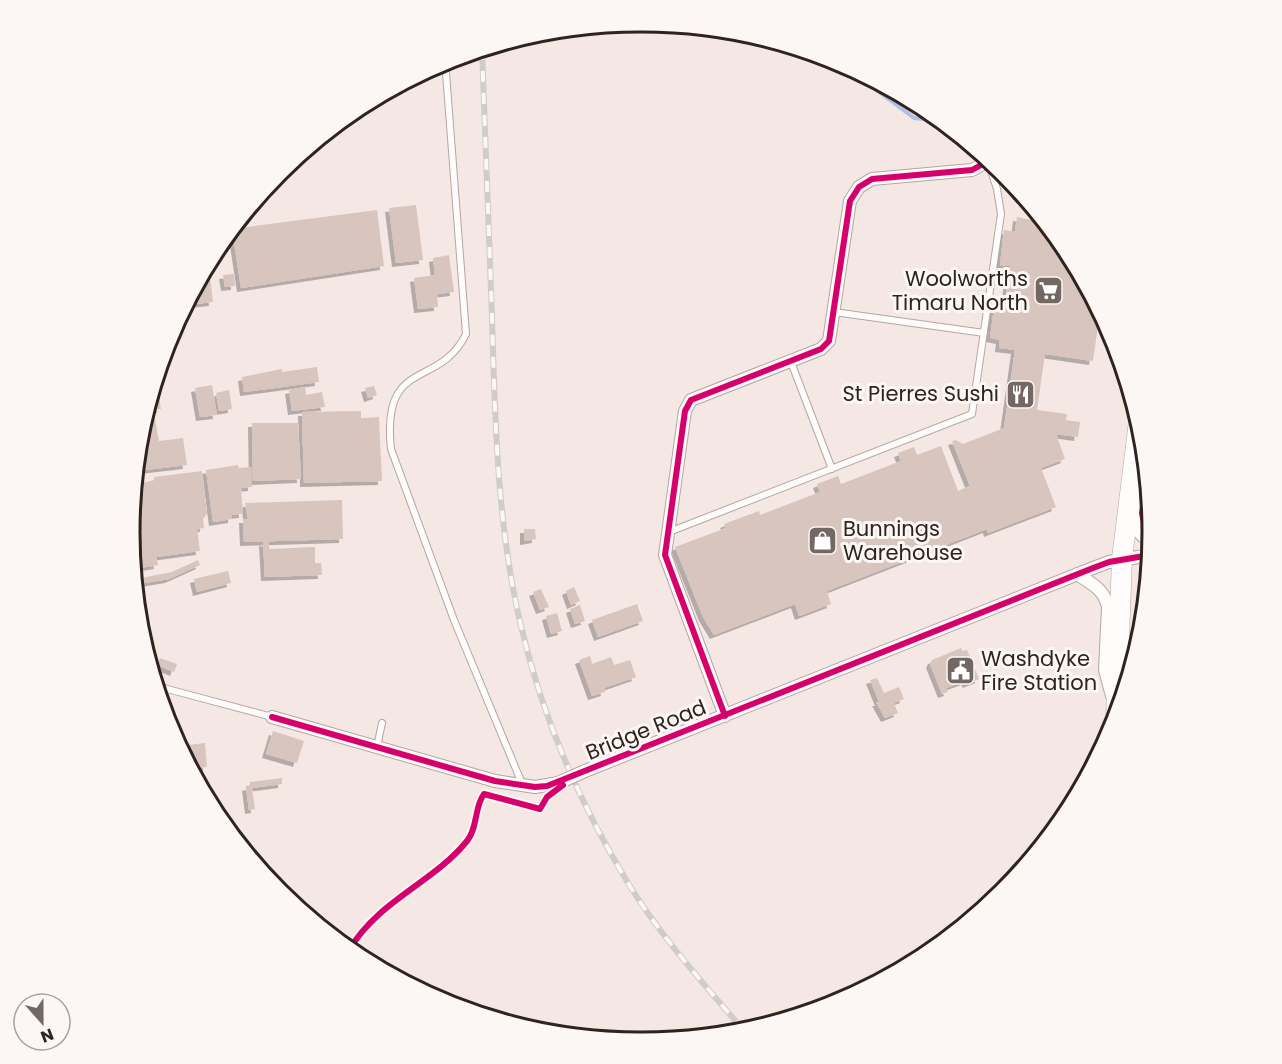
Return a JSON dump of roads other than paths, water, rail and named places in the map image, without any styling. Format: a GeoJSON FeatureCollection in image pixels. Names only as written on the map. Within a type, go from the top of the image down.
{"type":"FeatureCollection","features":[{"type":"Feature","properties":{"kind":"highway"},"geometry":{"type":"LineString","coordinates":[[1117,686],[1122,559],[1135,452]]}},
{"type":"Feature","properties":{"kind":"street"},"geometry":{"type":"LineString","coordinates":[[725,716],[665,555],[685,411],[691,400],[821,349],[829,341],[850,201],[859,187],[872,179],[972,170],[981,165]]}},
{"type":"Feature","properties":{"kind":"street"},"geometry":{"type":"LineString","coordinates":[[1127,506],[1136,529],[1142,535]]}},
{"type":"Feature","properties":{"kind":"street","name":"Bridge Road"},"geometry":{"type":"LineString","coordinates":[[272,717],[495,781],[535,787],[558,783],[1077,574],[1122,559],[1141,556]]}},
{"type":"Feature","properties":{"kind":"street"},"geometry":{"type":"LineString","coordinates":[[1077,574],[1106,597],[1108,607],[1105,670],[1112,700]]}},
{"type":"Feature","properties":{"kind":"lane"},"geometry":{"type":"LineString","coordinates":[[446,71],[466,334],[458,350],[442,362],[414,375],[400,389],[392,405],[391,449],[454,620],[523,786]]}},
{"type":"Feature","properties":{"kind":"lane"},"geometry":{"type":"LineString","coordinates":[[668,533],[972,414],[1001,214],[993,177]]}},
{"type":"Feature","properties":{"kind":"lane"},"geometry":{"type":"LineString","coordinates":[[834,312],[984,333]]}},
{"type":"Feature","properties":{"kind":"lane"},"geometry":{"type":"LineString","coordinates":[[790,362],[832,469]]}},
{"type":"Feature","properties":{"kind":"lane"},"geometry":{"type":"LineString","coordinates":[[166,689],[272,717]]}},
{"type":"Feature","properties":{"kind":"lane"},"geometry":{"type":"LineString","coordinates":[[377,748],[382,723]]}},
{"type":"Feature","properties":{"kind":"waterway"},"geometry":{"type":"LineString","coordinates":[[882,94],[914,118],[923,119]]}},
{"type":"Feature","properties":{"kind":"railway"},"geometry":{"type":"LineString","coordinates":[[482,57],[494,395],[499,473],[507,550],[521,626],[551,726],[564,759],[610,853],[654,922],[738,1023]]}},
{"type":"Feature","properties":{"kind":"place","name":"Woolworths Timaru North"},"geometry":{"type":"Point","coordinates":[1049,291]}},
{"type":"Feature","properties":{"kind":"place","name":"St Pierres Sushi"},"geometry":{"type":"Point","coordinates":[1020,394]}},
{"type":"Feature","properties":{"kind":"place","name":"Bunnings Warehouse"},"geometry":{"type":"Point","coordinates":[822,541]}},
{"type":"Feature","properties":{"kind":"place","name":"Washdyke Fire Station"},"geometry":{"type":"Point","coordinates":[960,671]}}]}
